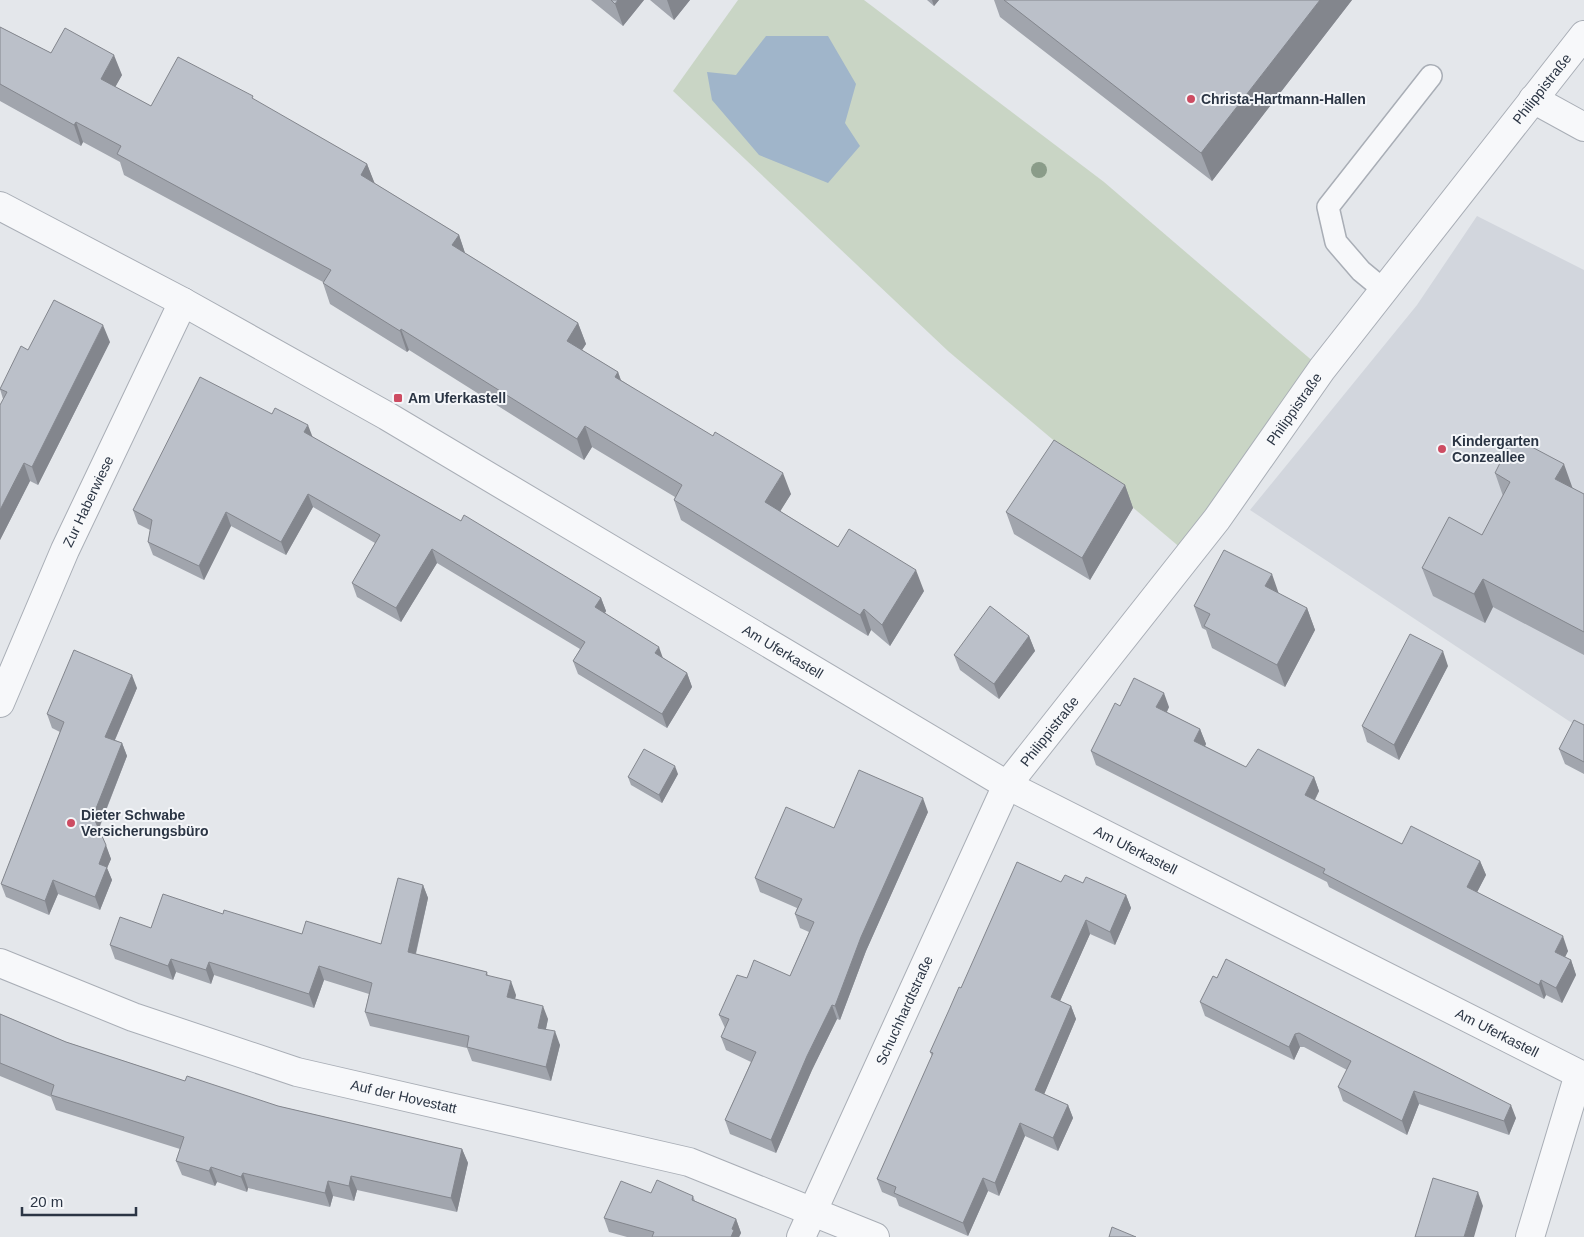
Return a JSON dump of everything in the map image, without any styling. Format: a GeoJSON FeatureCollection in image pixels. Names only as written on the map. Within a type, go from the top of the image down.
{"type":"FeatureCollection","features":[{"type":"Feature","properties":{"kind":"street","name":"Philippistraße"},"geometry":{"type":"LineString","coordinates":[[1007,785],[1218,519],[1322,369],[1584,35]]}},
{"type":"Feature","properties":{"kind":"street"},"geometry":{"type":"LineString","coordinates":[[1533,99],[1584,127]]}},
{"type":"Feature","properties":{"kind":"street","name":"Am Uferkastell"},"geometry":{"type":"LineString","coordinates":[[0,206],[183,302],[387,416],[1007,785],[1581,1069]]}},
{"type":"Feature","properties":{"kind":"street","name":"Zur Haberwiese"},"geometry":{"type":"LineString","coordinates":[[0,703],[65,550],[183,302]]}},
{"type":"Feature","properties":{"kind":"street","name":"Schuchhardtstraße"},"geometry":{"type":"LineString","coordinates":[[801,1237],[1007,785]]}},
{"type":"Feature","properties":{"kind":"street","name":"Auf der Hovestatt"},"geometry":{"type":"LineString","coordinates":[[0,963],[133,1017],[297,1072],[689,1162],[875,1237]]}},
{"type":"Feature","properties":{"kind":"street"},"geometry":{"type":"LineString","coordinates":[[1530,1237],[1581,1069]]}},
{"type":"Feature","properties":{"kind":"lane"},"geometry":{"type":"LineString","coordinates":[[1384,290],[1361,271],[1336,242],[1328,207],[1431,76]]}},
{"type":"Feature","properties":{"kind":"shaded area","name":"Kindergarten Conzeallee"},"geometry":{"type":"Polygon","coordinates":[[[1477,216],[1584,270],[1584,731],[1250,510],[1417,305],[1477,216]]]}},
{"type":"Feature","properties":{"kind":"green space"},"geometry":{"type":"Polygon","coordinates":[[[738,0],[864,0],[1104,182],[1322,369],[1189,555],[948,351],[673,91],[738,0]]]}},
{"type":"Feature","properties":{"kind":"water"},"geometry":{"type":"Polygon","coordinates":[[[766,36],[828,36],[856,84],[845,123],[860,146],[828,183],[759,155],[712,100],[707,72],[736,75],[766,36]]]}},
{"type":"Feature","properties":{"kind":"building","name":"Christa-Hartmann-Hallen"},"geometry":{"type":"Polygon","coordinates":[[[1004,0],[1320,0],[1201,153],[1004,0]]]}},
{"type":"Feature","properties":{"kind":"building"},"geometry":{"type":"Polygon","coordinates":[[[0,27],[51,53],[65,28],[114,55],[101,79],[151,106],[178,57],[253,96],[252,98],[367,164],[361,175],[459,235],[452,245],[578,323],[567,341],[618,372],[615,377],[713,436],[715,432],[783,473],[765,502],[838,547],[849,529],[916,570],[882,625],[864,609],[860,615],[674,500],[682,485],[585,426],[577,439],[401,329],[400,331],[323,283],[331,270],[117,154],[121,146],[76,122],[74,125],[0,84],[0,27]]]}},
{"type":"Feature","properties":{"kind":"building"},"geometry":{"type":"Polygon","coordinates":[[[54,300],[103,325],[32,467],[24,463],[0,510],[0,405],[7,392],[0,389],[21,346],[28,350],[54,300]]]}},
{"type":"Feature","properties":{"kind":"building"},"geometry":{"type":"Polygon","coordinates":[[[200,377],[272,414],[275,408],[308,425],[304,432],[461,521],[464,515],[601,598],[595,607],[659,647],[655,653],[687,673],[662,714],[573,661],[585,642],[432,549],[396,608],[352,583],[380,535],[308,494],[281,542],[226,512],[199,566],[148,542],[152,520],[133,510],[200,377]]]}},
{"type":"Feature","properties":{"kind":"building"},"geometry":{"type":"Polygon","coordinates":[[[1513,437],[1564,464],[1555,479],[1584,494],[1584,632],[1483,579],[1474,594],[1422,568],[1449,517],[1482,535],[1510,482],[1495,473],[1513,437]]]}},
{"type":"Feature","properties":{"kind":"building"},"geometry":{"type":"Polygon","coordinates":[[[1054,440],[1125,485],[1082,558],[1006,512],[1054,440]]]}},
{"type":"Feature","properties":{"kind":"building"},"geometry":{"type":"Polygon","coordinates":[[[1224,550],[1272,574],[1265,586],[1307,608],[1277,665],[1204,626],[1210,614],[1194,606],[1224,550]]]}},
{"type":"Feature","properties":{"kind":"building"},"geometry":{"type":"Polygon","coordinates":[[[990,606],[1029,636],[994,684],[954,655],[990,606]]]}},
{"type":"Feature","properties":{"kind":"building"},"geometry":{"type":"Polygon","coordinates":[[[1410,634],[1443,651],[1394,745],[1362,726],[1410,634]]]}},
{"type":"Feature","properties":{"kind":"building"},"geometry":{"type":"Polygon","coordinates":[[[74,650],[132,675],[105,737],[122,743],[93,816],[106,845],[99,864],[107,867],[95,897],[53,880],[45,901],[1,884],[64,722],[47,714],[74,650]]]}},
{"type":"Feature","properties":{"kind":"building"},"geometry":{"type":"Polygon","coordinates":[[[1134,678],[1164,693],[1156,707],[1200,729],[1194,741],[1246,767],[1258,749],[1314,777],[1305,795],[1402,844],[1411,826],[1480,861],[1467,887],[1563,936],[1555,952],[1571,960],[1556,988],[1541,980],[1539,985],[1323,873],[1325,869],[1091,751],[1115,703],[1120,706],[1134,678]]]}},
{"type":"Feature","properties":{"kind":"building"},"geometry":{"type":"Polygon","coordinates":[[[1574,720],[1584,725],[1584,762],[1559,749],[1574,720]]]}},
{"type":"Feature","properties":{"kind":"building"},"geometry":{"type":"Polygon","coordinates":[[[644,749],[675,766],[659,795],[628,777],[644,749]]]}},
{"type":"Feature","properties":{"kind":"building"},"geometry":{"type":"Polygon","coordinates":[[[859,770],[923,798],[861,937],[835,1006],[832,1005],[807,1056],[771,1140],[725,1120],[756,1052],[721,1037],[729,1019],[719,1015],[737,975],[747,978],[754,960],[790,976],[814,922],[795,914],[802,899],[755,878],[786,807],[834,828],[859,770]]]}},
{"type":"Feature","properties":{"kind":"building"},"geometry":{"type":"Polygon","coordinates":[[[1017,862],[1061,882],[1065,875],[1083,883],[1086,877],[1126,895],[1110,932],[1086,920],[1051,997],[1071,1006],[1035,1090],[1068,1105],[1053,1138],[1020,1123],[995,1183],[983,1178],[963,1223],[894,1193],[896,1187],[877,1179],[933,1053],[930,1052],[959,987],[961,988],[1017,862]]]}},
{"type":"Feature","properties":{"kind":"building"},"geometry":{"type":"Polygon","coordinates":[[[398,878],[423,885],[408,952],[487,972],[486,975],[511,981],[507,997],[543,1006],[538,1028],[555,1031],[546,1067],[467,1047],[469,1036],[365,1012],[372,983],[319,966],[309,994],[209,962],[206,970],[171,959],[168,966],[110,945],[120,917],[151,928],[163,894],[223,914],[224,910],[302,934],[306,921],[381,944],[398,878]]]}},
{"type":"Feature","properties":{"kind":"building"},"geometry":{"type":"Polygon","coordinates":[[[1226,959],[1511,1105],[1504,1121],[1414,1091],[1402,1121],[1338,1087],[1351,1061],[1299,1033],[1295,1034],[1289,1047],[1200,1002],[1213,976],[1217,978],[1226,959]]]}},
{"type":"Feature","properties":{"kind":"building"},"geometry":{"type":"Polygon","coordinates":[[[0,1014],[66,1042],[185,1081],[187,1076],[278,1106],[462,1149],[451,1198],[351,1176],[349,1186],[328,1181],[325,1193],[243,1173],[241,1177],[211,1167],[209,1171],[176,1161],[184,1137],[51,1095],[54,1085],[0,1063],[0,1014]]]}},
{"type":"Feature","properties":{"kind":"building"},"geometry":{"type":"Polygon","coordinates":[[[1433,1178],[1478,1192],[1464,1237],[1415,1237],[1433,1178]]]}},
{"type":"Feature","properties":{"kind":"building"},"geometry":{"type":"Polygon","coordinates":[[[657,1180],[693,1196],[692,1200],[736,1219],[731,1237],[652,1237],[654,1232],[604,1218],[621,1181],[651,1193],[657,1180]]]}},
{"type":"Feature","properties":{"kind":"building"},"geometry":{"type":"Polygon","coordinates":[[[1112,1227],[1136,1237],[1109,1237],[1112,1227]]]}},
{"type":"Feature","properties":{"kind":"place","name":"Christa-Hartmann-Hallen"},"geometry":{"type":"Point","coordinates":[1191,99]}},
{"type":"Feature","properties":{"kind":"place","name":"Am Uferkastell"},"geometry":{"type":"Point","coordinates":[398,398]}},
{"type":"Feature","properties":{"kind":"place","name":"Kindergarten Conzeallee"},"geometry":{"type":"Point","coordinates":[1442,449]}},
{"type":"Feature","properties":{"kind":"place","name":"Dieter Schwabe Versicherungsbüro"},"geometry":{"type":"Point","coordinates":[71,823]}}]}
